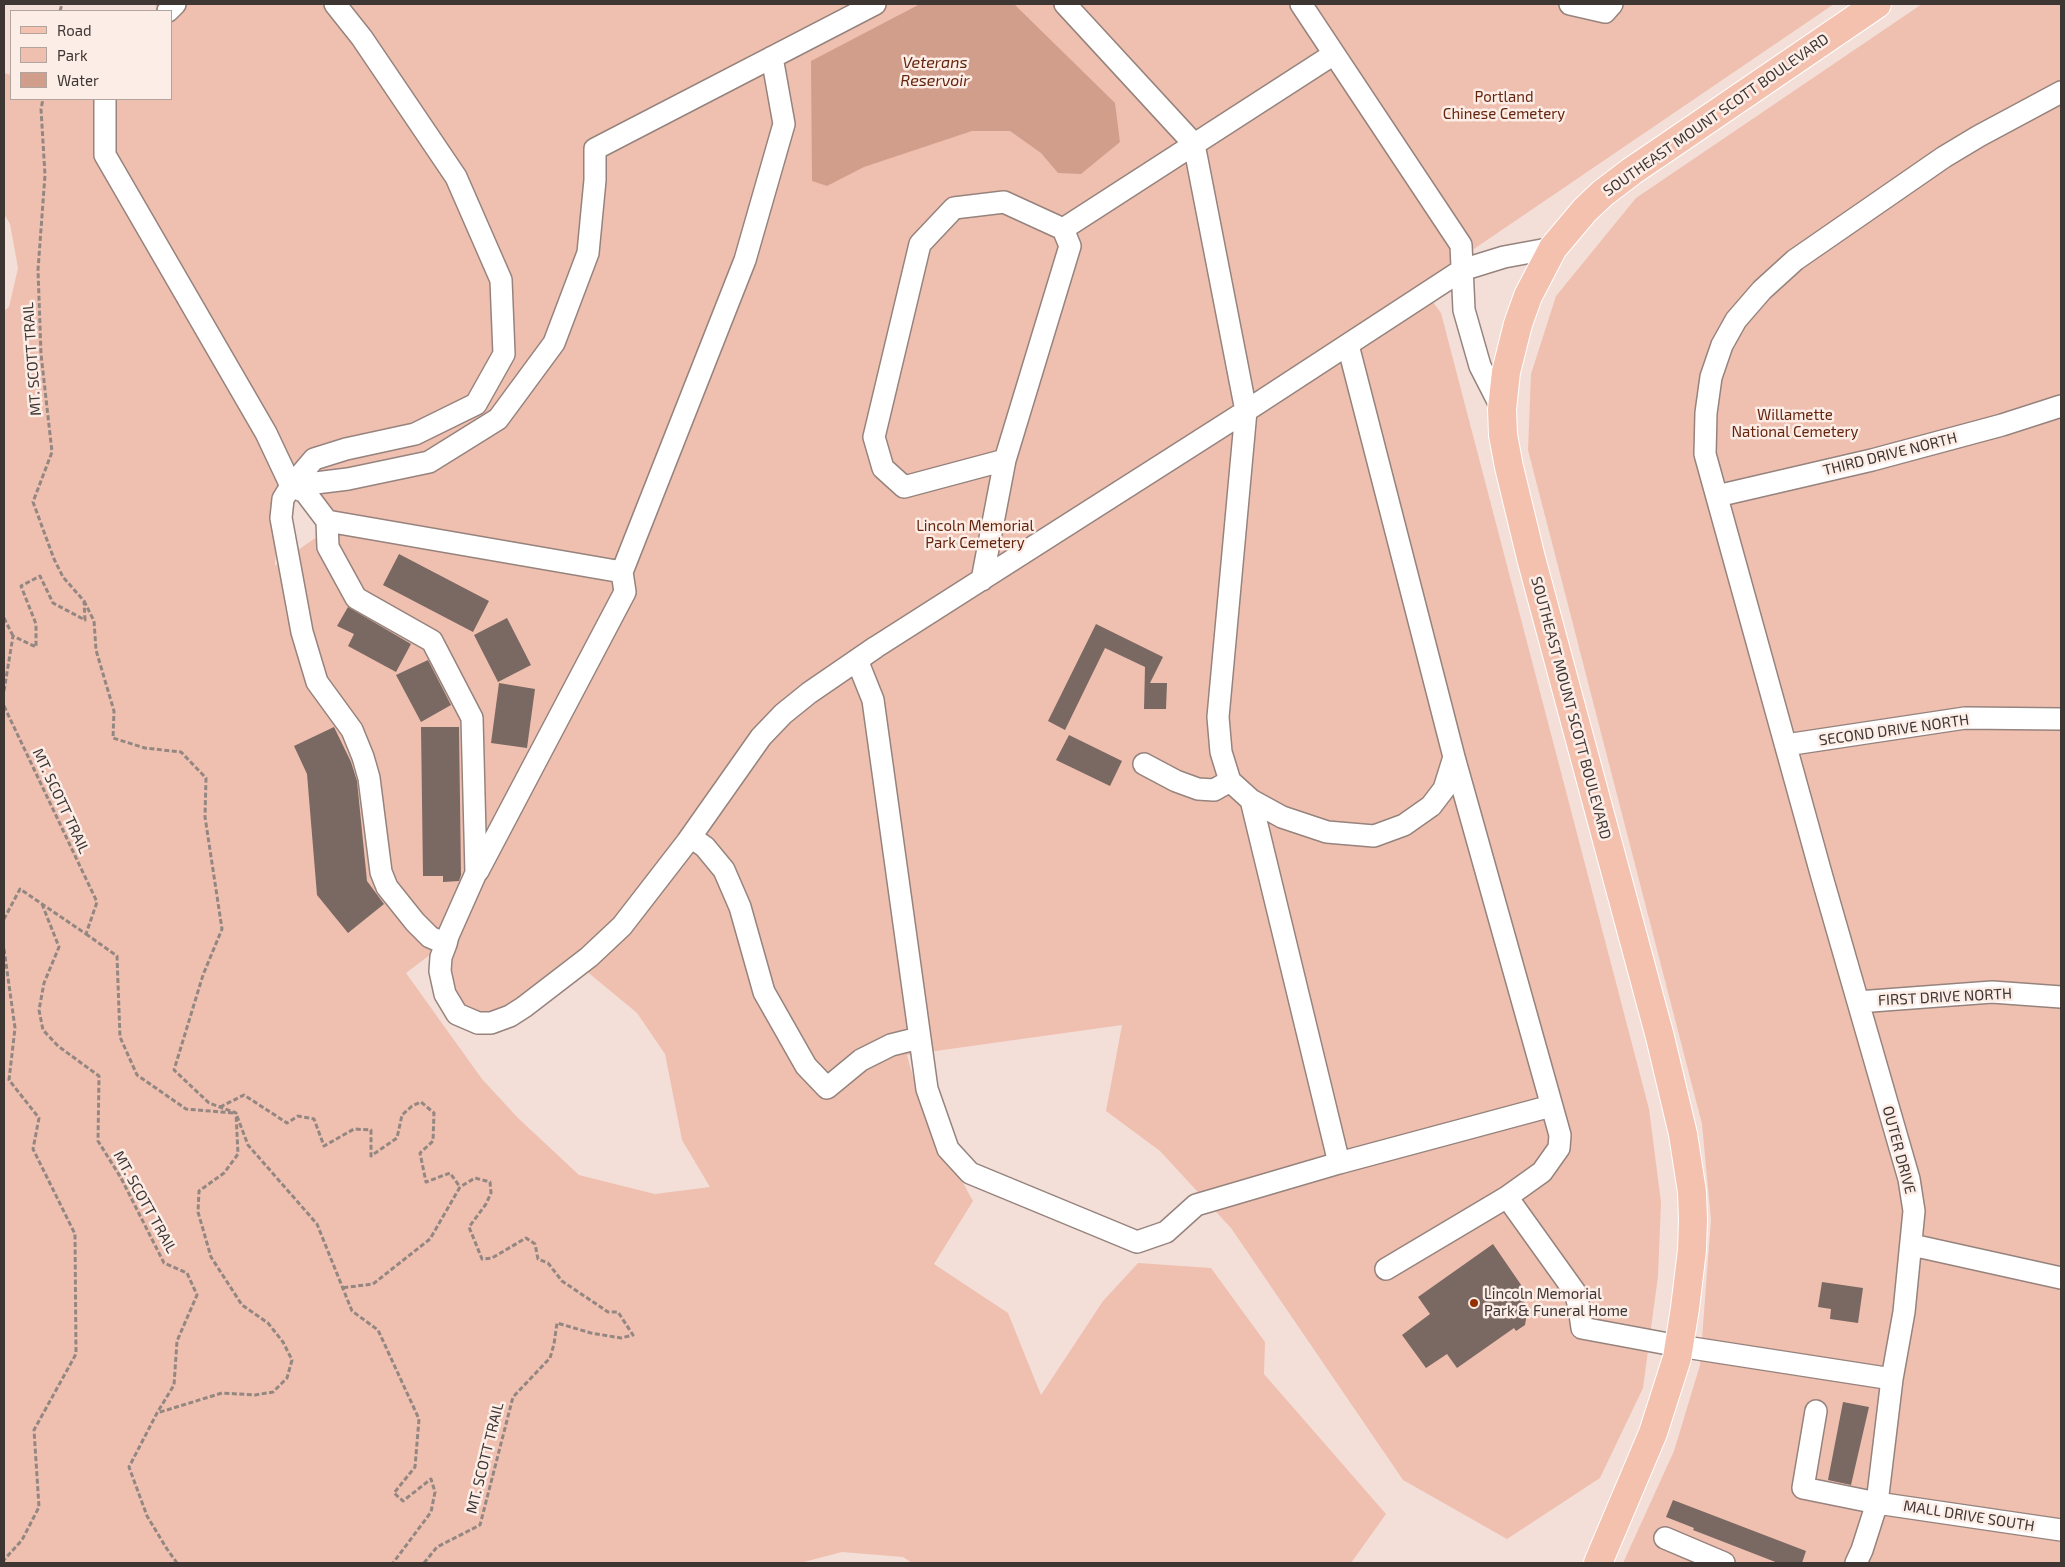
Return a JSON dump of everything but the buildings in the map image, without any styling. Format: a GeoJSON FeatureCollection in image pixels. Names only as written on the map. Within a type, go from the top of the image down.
{"type":"FeatureCollection","features":[{"type":"Feature","properties":{"kind":"main road","name":"SOUTHEAST MOUNT SCOTT BOULEVARD"},"geometry":{"type":"LineString","coordinates":[[1598,1563],[1653,1433],[1671,1380],[1685,1308],[1693,1220],[1692,1192],[1683,1134],[1657,1027],[1531,558],[1509,467],[1503,435],[1502,408],[1506,372],[1518,324],[1528,296],[1554,248],[1569,227],[1603,193],[1877,4]]}},
{"type":"Feature","properties":{"kind":"street"},"geometry":{"type":"LineString","coordinates":[[335,4],[362,38],[456,177],[501,280],[504,354],[476,404],[416,434],[346,449],[314,459],[291,486],[283,499],[281,518],[302,632],[317,682],[352,730],[369,778],[381,872],[387,887],[415,922],[430,937],[446,944]]}},
{"type":"Feature","properties":{"kind":"street"},"geometry":{"type":"LineString","coordinates":[[291,486],[348,479],[429,462],[498,419],[554,343],[588,253],[596,149],[875,4]]}},
{"type":"Feature","properties":{"kind":"street"},"geometry":{"type":"LineString","coordinates":[[1065,4],[1194,144],[1246,411],[1218,717],[1221,752],[1230,782],[1251,800],[1282,817],[1327,832],[1374,836],[1404,825],[1431,806],[1444,789],[1454,756]]}},
{"type":"Feature","properties":{"kind":"street"},"geometry":{"type":"LineString","coordinates":[[1300,4],[1461,245],[1464,310],[1480,366],[1502,408]]}},
{"type":"Feature","properties":{"kind":"street"},"geometry":{"type":"LineString","coordinates":[[1570,4],[1605,12],[1612,4]]}},
{"type":"Feature","properties":{"kind":"street"},"geometry":{"type":"LineString","coordinates":[[1063,229],[1334,54]]}},
{"type":"Feature","properties":{"kind":"street"},"geometry":{"type":"LineString","coordinates":[[772,57],[784,124],[748,251],[622,572],[625,592],[476,873],[441,957],[440,971],[445,994],[457,1014],[478,1023],[491,1023],[510,1016],[524,1007],[589,957],[622,926],[690,837],[761,737],[783,714],[858,660],[1462,270],[1504,258],[1554,248]]}},
{"type":"Feature","properties":{"kind":"street","name":"OUTER DRIVE"},"geometry":{"type":"LineString","coordinates":[[1856,1563],[1877,1503],[1892,1379],[1904,1312],[1914,1211],[1909,1179],[1705,454],[1706,413],[1711,377],[1722,345],[1736,320],[1762,290],[1795,260],[1898,188],[1979,136],[2061,92]]}},
{"type":"Feature","properties":{"kind":"street"},"geometry":{"type":"LineString","coordinates":[[105,100],[105,155],[266,433],[291,486],[305,492],[327,521],[328,547],[356,598],[432,641],[472,718],[476,873]]}},
{"type":"Feature","properties":{"kind":"street"},"geometry":{"type":"LineString","coordinates":[[982,580],[1005,460],[1070,246],[1063,229],[1004,202],[954,208],[920,244],[874,437],[883,468],[904,488],[1005,460]]}},
{"type":"Feature","properties":{"kind":"street"},"geometry":{"type":"LineString","coordinates":[[1348,344],[1454,756],[1560,1135],[1559,1148],[1542,1172],[1507,1197],[1386,1269]]}},
{"type":"Feature","properties":{"kind":"street","name":"THIRD DRIVE NORTH"},"geometry":{"type":"LineString","coordinates":[[1717,496],[1872,460],[2002,425],[2061,406]]}},
{"type":"Feature","properties":{"kind":"street"},"geometry":{"type":"LineString","coordinates":[[327,521],[622,572]]}},
{"type":"Feature","properties":{"kind":"street"},"geometry":{"type":"LineString","coordinates":[[858,660],[873,700],[918,1038],[927,1089],[948,1149],[970,1173],[1137,1242],[1166,1232],[1196,1205],[1339,1162],[1551,1106]]}},
{"type":"Feature","properties":{"kind":"street","name":"SECOND DRIVE NORTH"},"geometry":{"type":"LineString","coordinates":[[1786,745],[1965,718],[2061,719]]}},
{"type":"Feature","properties":{"kind":"street"},"geometry":{"type":"LineString","coordinates":[[1144,764],[1176,781],[1198,789],[1214,790],[1230,782]]}},
{"type":"Feature","properties":{"kind":"street"},"geometry":{"type":"LineString","coordinates":[[1251,800],[1339,1162]]}},
{"type":"Feature","properties":{"kind":"street"},"geometry":{"type":"LineString","coordinates":[[690,837],[705,847],[724,870],[740,907],[764,992],[806,1066],[828,1088],[861,1060],[892,1045],[918,1038]]}},
{"type":"Feature","properties":{"kind":"street","name":"FIRST DRIVE NORTH"},"geometry":{"type":"LineString","coordinates":[[1858,1002],[1992,992],[2061,997]]}},
{"type":"Feature","properties":{"kind":"street"},"geometry":{"type":"LineString","coordinates":[[1507,1197],[1574,1292],[1579,1307],[1582,1328],[1679,1346],[1892,1379]]}},
{"type":"Feature","properties":{"kind":"street"},"geometry":{"type":"LineString","coordinates":[[1912,1245],[2061,1278]]}},
{"type":"Feature","properties":{"kind":"street","name":"MALL DRIVE SOUTH"},"geometry":{"type":"LineString","coordinates":[[1816,1411],[1803,1488],[1877,1503],[2061,1530]]}},
{"type":"Feature","properties":{"kind":"street"},"geometry":{"type":"LineString","coordinates":[[1665,1538],[1724,1563]]}},
{"type":"Feature","properties":{"kind":"path","name":"MT. SCOTT TRAIL"},"geometry":{"type":"LineString","coordinates":[[43,100],[41,109],[45,176],[38,270],[41,354],[52,452],[33,502],[54,559],[63,577],[84,601],[94,622],[96,650],[114,711],[113,738],[145,748],[181,752],[206,778],[205,817],[222,928],[203,975],[174,1070],[209,1102],[236,1113]]}},
{"type":"Feature","properties":{"kind":"path"},"geometry":{"type":"LineString","coordinates":[[13,636],[36,647],[36,624],[20,586],[40,576],[53,603],[84,620],[84,601]]}},
{"type":"Feature","properties":{"kind":"path"},"geometry":{"type":"LineString","coordinates":[[4,618],[13,636],[4,691]]}},
{"type":"Feature","properties":{"kind":"path","name":"MT. SCOTT TRAIL"},"geometry":{"type":"LineString","coordinates":[[4,706],[97,902],[86,934]]}},
{"type":"Feature","properties":{"kind":"path"},"geometry":{"type":"LineString","coordinates":[[4,919],[20,889],[117,956],[120,1037],[137,1075],[186,1109],[236,1113]]}},
{"type":"Feature","properties":{"kind":"path","name":"MT. SCOTT TRAIL"},"geometry":{"type":"LineString","coordinates":[[42,904],[60,947],[44,983],[39,1010],[43,1030],[58,1046],[99,1076],[98,1141],[122,1178],[164,1263],[187,1273],[197,1295],[177,1341],[174,1385],[129,1467],[147,1516],[177,1563]]}},
{"type":"Feature","properties":{"kind":"path"},"geometry":{"type":"LineString","coordinates":[[4,949],[15,1028],[10,1080],[39,1118],[34,1149],[75,1234],[76,1344],[76,1354],[34,1430],[39,1507],[22,1540],[4,1560]]}},
{"type":"Feature","properties":{"kind":"path"},"geometry":{"type":"LineString","coordinates":[[220,1107],[244,1095],[287,1123],[298,1116],[314,1119],[324,1146],[354,1128],[371,1130],[371,1156],[397,1138],[402,1115],[421,1102],[434,1113],[433,1141],[420,1153],[426,1182],[450,1173],[460,1187],[430,1239],[373,1284],[341,1288]]}},
{"type":"Feature","properties":{"kind":"path"},"geometry":{"type":"LineString","coordinates":[[157,1413],[222,1393],[255,1395],[273,1392],[288,1378],[292,1360],[283,1342],[268,1323],[242,1304],[237,1297],[211,1257],[198,1212],[199,1191],[224,1173],[238,1154],[236,1113]]}},
{"type":"Feature","properties":{"kind":"path"},"geometry":{"type":"LineString","coordinates":[[236,1113],[248,1145],[317,1224],[341,1288],[352,1311],[378,1330],[418,1419],[415,1467],[394,1493],[403,1501],[431,1479],[435,1492],[431,1512],[393,1563]]}},
{"type":"Feature","properties":{"kind":"path","name":"MT. SCOTT TRAIL"},"geometry":{"type":"LineString","coordinates":[[424,1563],[437,1547],[480,1525],[513,1397],[550,1358],[557,1323],[591,1333],[621,1338],[633,1335],[618,1312],[608,1312],[562,1281],[548,1263],[538,1259],[535,1244],[526,1238],[492,1258],[482,1259],[469,1226],[486,1204],[491,1193],[490,1182],[475,1178],[460,1187]]}},
{"type":"Feature","properties":{"kind":"green space","name":"Lincoln Memorial Park Cemetery"},"geometry":{"type":"Polygon","coordinates":[[[155,4],[1834,4],[1421,285],[1441,313],[1649,1109],[1661,1202],[1658,1276],[1643,1388],[1600,1478],[1507,1539],[1403,1480],[1231,1228],[1160,1151],[1106,1111],[1122,1025],[907,1055],[922,1109],[973,1201],[934,1264],[1008,1313],[1041,1395],[1103,1301],[1138,1263],[1211,1268],[1265,1342],[1264,1374],[1386,1514],[1351,1563],[912,1563],[903,1557],[842,1552],[800,1563],[4,1563],[4,311],[9,307],[18,268],[10,224],[4,214],[4,73],[10,75],[10,100],[172,100],[172,10],[157,10],[155,4]],[[293,480],[281,481],[275,566],[321,534],[293,480]],[[446,943],[406,973],[482,1079],[518,1118],[579,1175],[655,1194],[710,1187],[682,1140],[665,1054],[637,1013],[585,970],[509,1025],[457,1018],[446,943]]]}},
{"type":"Feature","properties":{"kind":"green space","name":"Willamette National Cemetery"},"geometry":{"type":"Polygon","coordinates":[[[1922,4],[2061,4],[2061,1563],[1623,1563],[1674,1451],[1700,1365],[1711,1220],[1702,1124],[1528,450],[1531,374],[1556,296],[1636,198],[1922,4]]]}},
{"type":"Feature","properties":{"kind":"water","name":"Veterans Reservoir"},"geometry":{"type":"Polygon","coordinates":[[[920,4],[1014,4],[1115,103],[1120,142],[1081,174],[1058,173],[1041,153],[1010,131],[972,131],[864,167],[827,186],[812,181],[811,61],[920,4]]]}},
{"type":"Feature","properties":{"kind":"place","name":"Lincoln Memorial Park & Funeral Home"},"geometry":{"type":"Point","coordinates":[1474,1303]}},
{"type":"Feature","properties":{"kind":"park label","name":"Portland Chinese Cemetery"},"geometry":{"type":"Point","coordinates":[1504,106]}}]}
